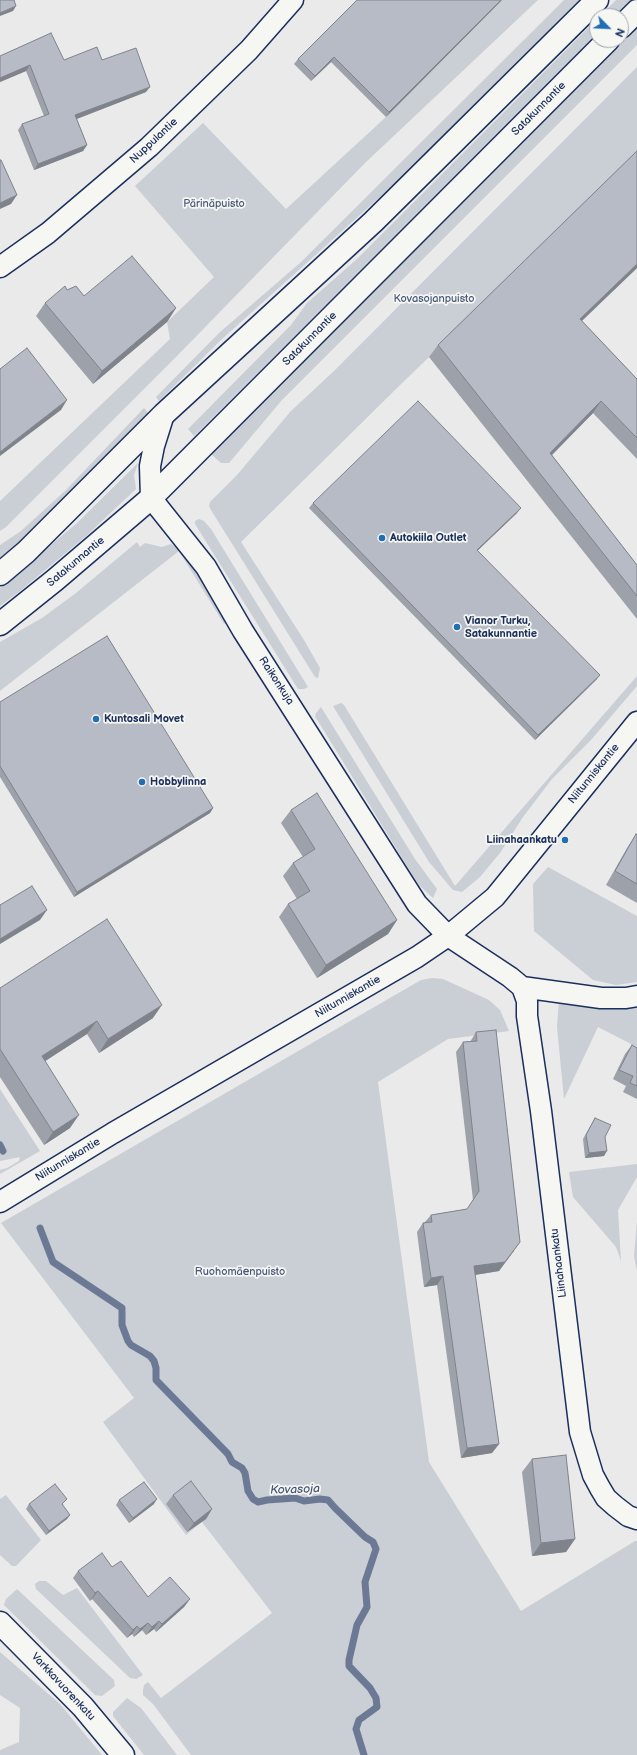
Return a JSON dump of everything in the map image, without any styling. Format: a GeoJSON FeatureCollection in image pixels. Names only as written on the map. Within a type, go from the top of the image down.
{"type":"FeatureCollection","features":[{"type":"Feature","properties":{"kind":"main road"},"geometry":{"type":"LineString","coordinates":[[0,574],[26,552],[164,414],[373,222],[597,0]]}},
{"type":"Feature","properties":{"kind":"main road"},"geometry":{"type":"LineString","coordinates":[[629,19],[637,11]]}},
{"type":"Feature","properties":{"kind":"main road","name":"Satakunnantie"},"geometry":{"type":"LineString","coordinates":[[0,624],[55,580],[151,498],[600,48]]}},
{"type":"Feature","properties":{"kind":"main road","name":"Varkkavuorenkatu"},"geometry":{"type":"LineString","coordinates":[[0,1623],[83,1707],[124,1755]]}},
{"type":"Feature","properties":{"kind":"street","name":"Nuppulantie"},"geometry":{"type":"LineString","coordinates":[[0,267],[48,233],[149,147],[249,50],[294,0]]}},
{"type":"Feature","properties":{"kind":"street"},"geometry":{"type":"LineString","coordinates":[[151,498],[150,466],[154,446],[164,414]]}},
{"type":"Feature","properties":{"kind":"street","name":"Raikonkuja"},"geometry":{"type":"LineString","coordinates":[[151,498],[206,567],[243,630],[417,904],[448,936]]}},
{"type":"Feature","properties":{"kind":"street","name":"Niitunniskantie"},"geometry":{"type":"LineString","coordinates":[[0,1202],[113,1133],[417,957],[448,936],[495,897],[637,722]]}},
{"type":"Feature","properties":{"kind":"street"},"geometry":{"type":"LineString","coordinates":[[448,936],[510,977],[522,987],[601,998],[626,998],[637,996]]}},
{"type":"Feature","properties":{"kind":"street","name":"Liinahaankatu"},"geometry":{"type":"LineString","coordinates":[[522,987],[527,1001],[527,1016],[541,1111],[580,1432],[593,1475],[606,1498],[628,1516],[637,1520]]}},
{"type":"Feature","properties":{"kind":"green space","name":"Pärinäpuisto"},"geometry":{"type":"Polygon","coordinates":[[[502,0],[538,0],[365,163],[176,357],[6,527],[0,531],[0,501],[170,339],[167,322],[214,277],[135,186],[203,123],[286,209],[386,117],[502,0]]]}},
{"type":"Feature","properties":{"kind":"green space"},"geometry":{"type":"Polygon","coordinates":[[[564,0],[580,0],[401,178],[221,340],[159,401],[156,397],[219,333],[301,262],[564,0]]]}},
{"type":"Feature","properties":{"kind":"green space"},"geometry":{"type":"Polygon","coordinates":[[[616,0],[632,0],[624,8],[608,8],[616,0]]]}},
{"type":"Feature","properties":{"kind":"green space"},"geometry":{"type":"Polygon","coordinates":[[[589,27],[589,42],[194,436],[188,429],[291,325],[307,303],[357,259],[589,27]]]}},
{"type":"Feature","properties":{"kind":"green space"},"geometry":{"type":"Polygon","coordinates":[[[637,27],[637,45],[282,400],[229,463],[221,463],[211,454],[616,48],[629,48],[629,35],[637,27]]]}},
{"type":"Feature","properties":{"kind":"green space","name":"Kovasojanpuisto"},"geometry":{"type":"Polygon","coordinates":[[[637,67],[637,156],[397,388],[241,542],[304,640],[320,668],[318,678],[315,677],[211,510],[209,506],[210,502],[237,475],[291,411],[334,371],[637,67]]]}},
{"type":"Feature","properties":{"kind":"green space"},"geometry":{"type":"Polygon","coordinates":[[[144,408],[148,413],[27,535],[0,558],[0,545],[21,531],[66,490],[144,408]]]}},
{"type":"Feature","properties":{"kind":"green space"},"geometry":{"type":"Polygon","coordinates":[[[138,463],[134,475],[136,489],[85,537],[0,606],[0,588],[77,523],[138,463]]]}},
{"type":"Feature","properties":{"kind":"green space"},"geometry":{"type":"Polygon","coordinates":[[[199,519],[204,521],[211,529],[308,687],[298,689],[195,524],[195,521],[199,519]]]}},
{"type":"Feature","properties":{"kind":"green space"},"geometry":{"type":"Polygon","coordinates":[[[137,542],[140,547],[145,543],[162,547],[171,544],[178,548],[205,582],[226,618],[226,622],[224,624],[179,551],[0,691],[0,642],[42,618],[76,593],[137,542]]]}},
{"type":"Feature","properties":{"kind":"green space"},"geometry":{"type":"Polygon","coordinates":[[[637,676],[637,686],[591,740],[552,779],[523,817],[500,853],[480,877],[462,892],[453,890],[429,862],[333,706],[341,703],[344,705],[455,886],[637,676]]]}},
{"type":"Feature","properties":{"kind":"green space"},"geometry":{"type":"Polygon","coordinates":[[[321,707],[415,859],[437,889],[433,898],[420,886],[413,876],[315,717],[316,713],[321,707]]]}},
{"type":"Feature","properties":{"kind":"green space"},"geometry":{"type":"Polygon","coordinates":[[[548,867],[637,916],[637,982],[616,985],[593,980],[534,931],[533,884],[548,867]]]}},
{"type":"Feature","properties":{"kind":"green space","name":"Ruohomäenpuisto"},"geometry":{"type":"Polygon","coordinates":[[[432,978],[443,979],[489,1000],[500,1010],[509,1031],[448,1039],[378,1082],[429,1462],[521,1611],[637,1541],[637,1755],[191,1755],[153,1704],[143,1695],[144,1685],[148,1682],[161,1698],[272,1613],[202,1522],[186,1535],[103,1422],[134,1398],[1,1223],[421,980],[432,978]]]}},
{"type":"Feature","properties":{"kind":"green space"},"geometry":{"type":"Polygon","coordinates":[[[559,1000],[637,1008],[637,1047],[598,1027],[564,1099],[557,1027],[559,1000]]]}},
{"type":"Feature","properties":{"kind":"green space"},"geometry":{"type":"Polygon","coordinates":[[[0,1089],[40,1151],[0,1174],[0,1170],[19,1161],[20,1157],[0,1161],[0,1089]]]}},
{"type":"Feature","properties":{"kind":"green space"},"geometry":{"type":"Polygon","coordinates":[[[637,1164],[637,1177],[618,1210],[621,1261],[616,1247],[573,1197],[569,1172],[637,1164]]]}},
{"type":"Feature","properties":{"kind":"green space"},"geometry":{"type":"Polygon","coordinates":[[[637,1221],[637,1271],[634,1256],[637,1221]]]}},
{"type":"Feature","properties":{"kind":"green space"},"geometry":{"type":"Polygon","coordinates":[[[6,1495],[41,1540],[16,1566],[12,1566],[0,1555],[0,1499],[6,1495]]]}},
{"type":"Feature","properties":{"kind":"green space"},"geometry":{"type":"Polygon","coordinates":[[[39,1581],[46,1581],[63,1595],[77,1588],[143,1675],[136,1679],[130,1678],[36,1589],[35,1584],[39,1581]]]}},
{"type":"Feature","properties":{"kind":"green space"},"geometry":{"type":"Polygon","coordinates":[[[17,1589],[114,1680],[115,1686],[102,1696],[95,1695],[4,1605],[6,1599],[17,1589]]]}},
{"type":"Feature","properties":{"kind":"green space"},"geometry":{"type":"Polygon","coordinates":[[[0,1652],[60,1704],[102,1755],[0,1755],[0,1750],[19,1742],[20,1708],[0,1695],[0,1652]]]}},
{"type":"Feature","properties":{"kind":"green space"},"geometry":{"type":"Polygon","coordinates":[[[127,1698],[141,1708],[177,1755],[144,1755],[113,1716],[113,1712],[127,1698]]]}},
{"type":"Feature","properties":{"kind":"building"},"geometry":{"type":"Polygon","coordinates":[[[0,0],[14,0],[16,6],[0,13],[0,0]]]}},
{"type":"Feature","properties":{"kind":"building"},"geometry":{"type":"Polygon","coordinates":[[[357,0],[501,0],[389,112],[334,57],[315,76],[298,59],[357,0]]]}},
{"type":"Feature","properties":{"kind":"building"},"geometry":{"type":"Polygon","coordinates":[[[51,33],[64,60],[97,47],[102,60],[136,48],[150,87],[75,115],[87,145],[38,164],[22,124],[49,114],[30,65],[0,78],[0,56],[51,33]]]}},
{"type":"Feature","properties":{"kind":"building"},"geometry":{"type":"Polygon","coordinates":[[[637,151],[637,264],[580,319],[637,379],[637,438],[601,401],[550,453],[637,565],[637,596],[438,345],[637,151]]]}},
{"type":"Feature","properties":{"kind":"building"},"geometry":{"type":"Polygon","coordinates":[[[0,160],[17,195],[0,203],[0,160]]]}},
{"type":"Feature","properties":{"kind":"building"},"geometry":{"type":"Polygon","coordinates":[[[132,256],[176,308],[102,371],[45,303],[65,286],[67,290],[76,286],[84,296],[132,256]]]}},
{"type":"Feature","properties":{"kind":"building"},"geometry":{"type":"Polygon","coordinates":[[[27,348],[67,400],[0,452],[0,369],[27,348]]]}},
{"type":"Feature","properties":{"kind":"building"},"geometry":{"type":"Polygon","coordinates":[[[418,401],[521,508],[477,550],[600,675],[538,735],[313,503],[418,401]]]}},
{"type":"Feature","properties":{"kind":"building"},"geometry":{"type":"Polygon","coordinates":[[[107,636],[213,808],[77,892],[0,766],[0,702],[107,636]]]}},
{"type":"Feature","properties":{"kind":"building"},"geometry":{"type":"Polygon","coordinates":[[[317,793],[397,920],[326,965],[288,904],[310,891],[293,863],[315,849],[291,810],[317,793]]]}},
{"type":"Feature","properties":{"kind":"building"},"geometry":{"type":"Polygon","coordinates":[[[636,834],[637,835],[637,884],[615,871],[636,834]]]}},
{"type":"Feature","properties":{"kind":"building"},"geometry":{"type":"Polygon","coordinates":[[[32,886],[47,910],[0,939],[0,905],[32,886]]]}},
{"type":"Feature","properties":{"kind":"building"},"geometry":{"type":"Polygon","coordinates":[[[107,919],[162,1005],[108,1039],[97,1021],[42,1056],[79,1115],[53,1132],[0,1049],[0,988],[107,919]]]}},
{"type":"Feature","properties":{"kind":"building"},"geometry":{"type":"Polygon","coordinates":[[[496,1030],[520,1242],[505,1262],[474,1266],[499,1444],[467,1448],[443,1276],[431,1278],[423,1223],[432,1222],[431,1215],[467,1209],[479,1191],[463,1042],[477,1041],[476,1032],[496,1030]]]}},
{"type":"Feature","properties":{"kind":"building"},"geometry":{"type":"Polygon","coordinates":[[[632,1045],[637,1048],[637,1086],[630,1083],[633,1076],[619,1070],[632,1045]]]}},
{"type":"Feature","properties":{"kind":"building"},"geometry":{"type":"Polygon","coordinates":[[[595,1118],[611,1125],[605,1137],[607,1151],[589,1153],[586,1135],[595,1118]]]}},
{"type":"Feature","properties":{"kind":"building"},"geometry":{"type":"Polygon","coordinates":[[[566,1455],[575,1539],[541,1543],[532,1459],[566,1455]]]}},
{"type":"Feature","properties":{"kind":"building"},"geometry":{"type":"Polygon","coordinates":[[[191,1481],[212,1509],[194,1523],[173,1495],[191,1481]]]}},
{"type":"Feature","properties":{"kind":"building"},"geometry":{"type":"Polygon","coordinates":[[[144,1482],[157,1499],[133,1518],[119,1500],[144,1482]]]}},
{"type":"Feature","properties":{"kind":"building"},"geometry":{"type":"Polygon","coordinates":[[[55,1484],[67,1499],[62,1504],[70,1515],[49,1531],[29,1504],[55,1484]]]}},
{"type":"Feature","properties":{"kind":"building"},"geometry":{"type":"Polygon","coordinates":[[[102,1553],[112,1567],[121,1561],[148,1597],[170,1577],[190,1599],[162,1624],[159,1621],[152,1627],[148,1623],[140,1629],[137,1626],[133,1630],[98,1591],[95,1593],[78,1571],[102,1553]]]}},
{"type":"Feature","properties":{"kind":"waterway","name":"Kovasoja"},"geometry":{"type":"LineString","coordinates":[[0,1145],[3,1151]]}},
{"type":"Feature","properties":{"kind":"waterway","name":"Kovasoja"},"geometry":{"type":"LineString","coordinates":[[40,1228],[53,1262],[122,1308],[122,1325],[128,1341],[131,1345],[150,1356],[154,1361],[156,1368],[156,1380],[228,1454],[232,1462],[242,1468],[245,1473],[248,1491],[253,1499],[258,1502],[295,1498],[304,1501],[320,1499],[328,1500],[365,1537],[373,1542],[376,1549],[365,1582],[367,1607],[357,1625],[349,1660],[349,1666],[370,1688],[376,1698],[377,1707],[359,1720],[356,1729],[364,1755]]}},
{"type":"Feature","properties":{"kind":"place","name":"Autokiila Outlet"},"geometry":{"type":"Point","coordinates":[382,538]}},
{"type":"Feature","properties":{"kind":"place","name":"Vianor Turku, Satakunnantie"},"geometry":{"type":"Point","coordinates":[457,627]}},
{"type":"Feature","properties":{"kind":"place","name":"Kuntosali Movet"},"geometry":{"type":"Point","coordinates":[96,719]}},
{"type":"Feature","properties":{"kind":"place","name":"Hobbylinna"},"geometry":{"type":"Point","coordinates":[142,782]}},
{"type":"Feature","properties":{"kind":"place","name":"Liinahaankatu"},"geometry":{"type":"Point","coordinates":[565,840]}}]}
